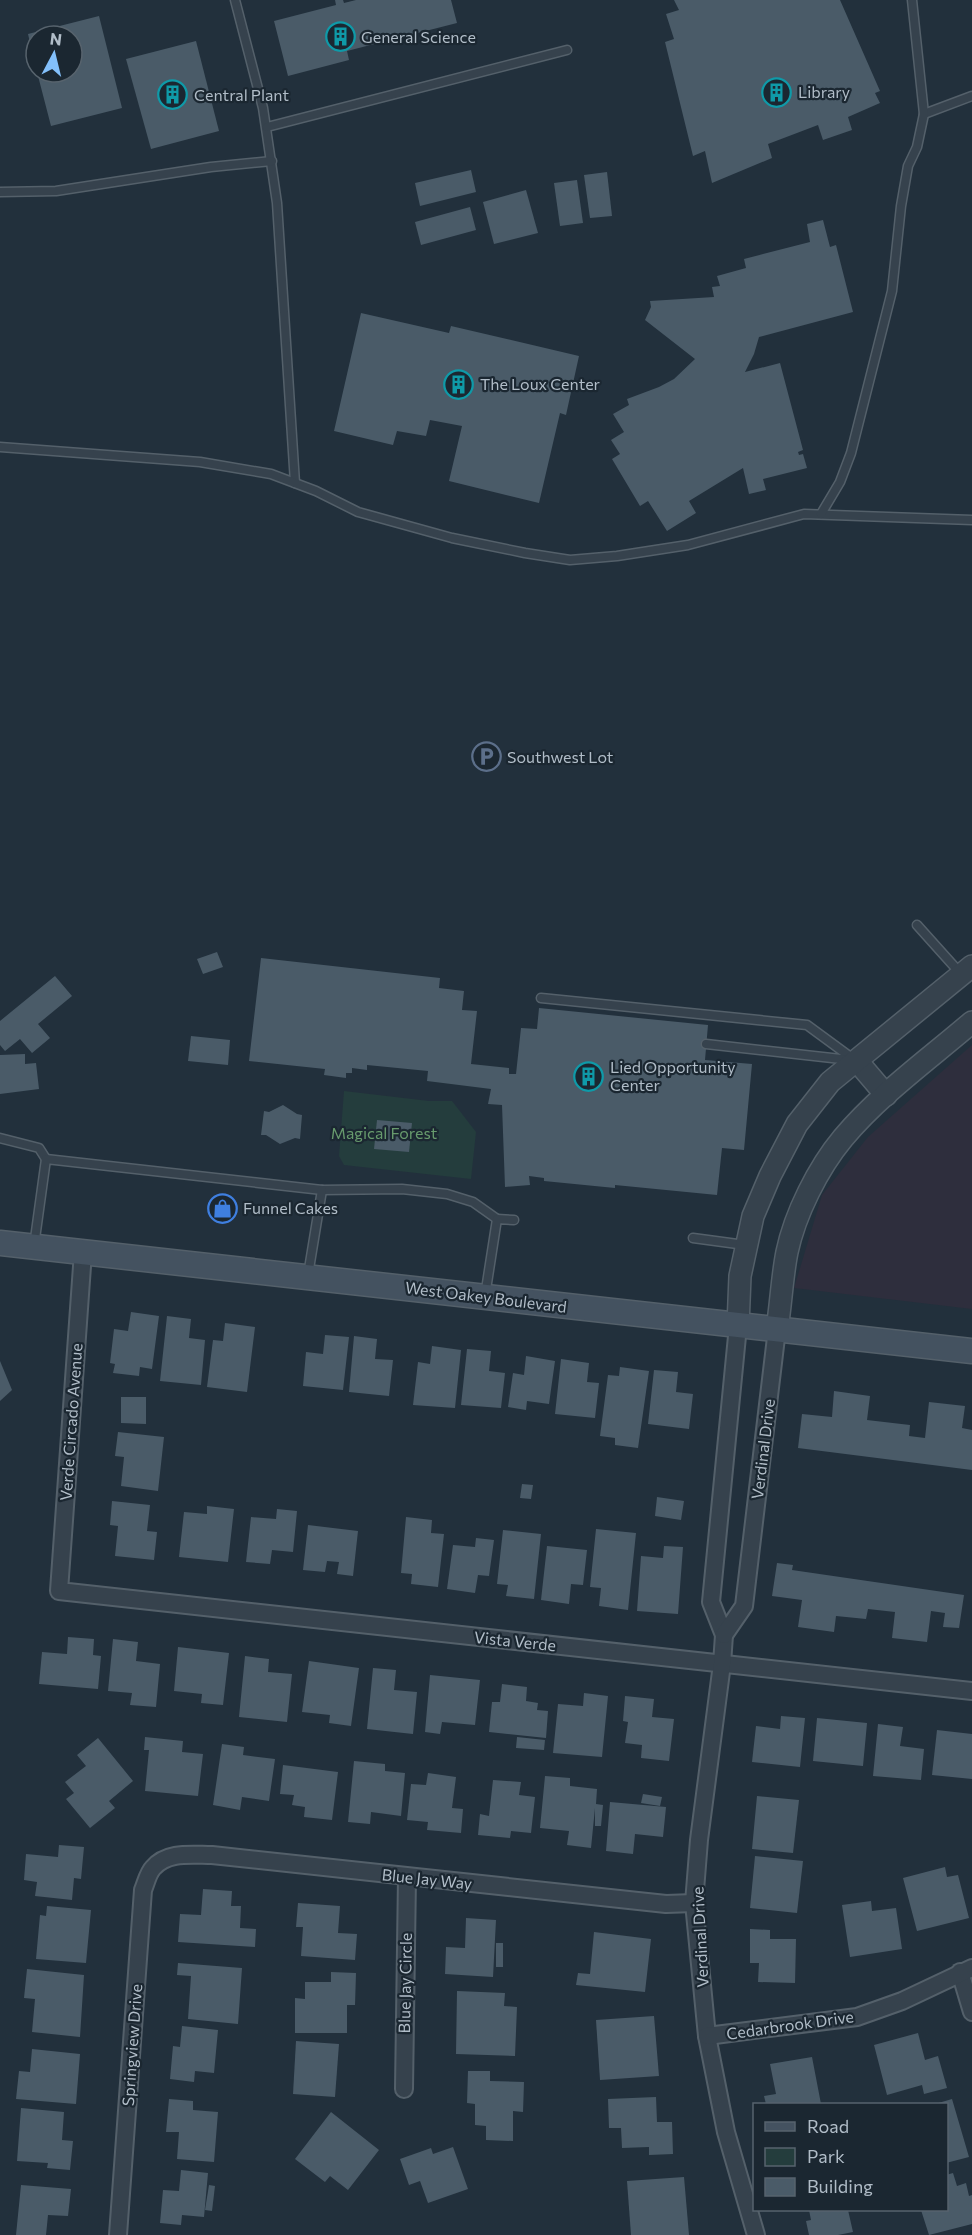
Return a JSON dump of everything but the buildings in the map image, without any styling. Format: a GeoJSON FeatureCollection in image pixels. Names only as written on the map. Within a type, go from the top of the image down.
{"type":"FeatureCollection","features":[{"type":"Feature","properties":{"kind":"main road","name":"West Oakey Boulevard"},"geometry":{"type":"LineString","coordinates":[[0,1243],[972,1350]]}},
{"type":"Feature","properties":{"kind":"street"},"geometry":{"type":"LineString","coordinates":[[738,1326],[740,1276],[753,1216],[770,1176],[797,1124],[830,1082],[967,971]]}},
{"type":"Feature","properties":{"kind":"street"},"geometry":{"type":"LineString","coordinates":[[777,1329],[787,1251],[799,1214],[813,1184],[843,1138],[886,1095],[972,1022]]}},
{"type":"Feature","properties":{"kind":"street"},"geometry":{"type":"LineString","coordinates":[[857,1061],[886,1095]]}},
{"type":"Feature","properties":{"kind":"street","name":"Verde Circado Avenue"},"geometry":{"type":"LineString","coordinates":[[59,1591],[83,1252]]}},
{"type":"Feature","properties":{"kind":"street","name":"Verdinal Drive"},"geometry":{"type":"LineString","coordinates":[[738,1326],[711,1602],[724,1635],[722,1664],[699,1840],[694,1903],[707,2036],[726,2132],[756,2235]]}},
{"type":"Feature","properties":{"kind":"street","name":"Verdinal Drive"},"geometry":{"type":"LineString","coordinates":[[724,1635],[744,1606],[777,1329]]}},
{"type":"Feature","properties":{"kind":"street","name":"Vista Verde"},"geometry":{"type":"LineString","coordinates":[[59,1591],[972,1691]]}},
{"type":"Feature","properties":{"kind":"street","name":"Blue Jay Way"},"geometry":{"type":"LineString","coordinates":[[161,1861],[172,1855],[212,1855],[666,1904],[694,1903]]}},
{"type":"Feature","properties":{"kind":"street","name":"Springview Drive"},"geometry":{"type":"LineString","coordinates":[[118,2235],[143,1890],[152,1869],[161,1861]]}},
{"type":"Feature","properties":{"kind":"street","name":"Blue Jay Circle"},"geometry":{"type":"LineString","coordinates":[[404,2090],[407,1877]]}},
{"type":"Feature","properties":{"kind":"street"},"geometry":{"type":"LineString","coordinates":[[966,1970],[972,2012]]}},
{"type":"Feature","properties":{"kind":"street","name":"Cedarbrook Drive"},"geometry":{"type":"LineString","coordinates":[[707,2036],[857,2017],[902,2001],[966,1970]]}},
{"type":"Feature","properties":{"kind":"lane"},"geometry":{"type":"LineString","coordinates":[[235,0],[267,127],[272,161],[277,203],[295,483]]}},
{"type":"Feature","properties":{"kind":"lane"},"geometry":{"type":"LineString","coordinates":[[821,514],[840,482],[851,453],[892,291],[901,206],[908,166],[916,147],[924,114],[912,0]]}},
{"type":"Feature","properties":{"kind":"lane"},"geometry":{"type":"LineString","coordinates":[[267,127],[567,50]]}},
{"type":"Feature","properties":{"kind":"lane"},"geometry":{"type":"LineString","coordinates":[[924,114],[972,96]]}},
{"type":"Feature","properties":{"kind":"lane"},"geometry":{"type":"LineString","coordinates":[[0,192],[56,191],[211,167],[272,161]]}},
{"type":"Feature","properties":{"kind":"lane"},"geometry":{"type":"LineString","coordinates":[[0,447],[200,462],[271,474],[358,512],[452,538],[525,554],[570,560],[688,546],[804,514],[972,520]]}},
{"type":"Feature","properties":{"kind":"lane"},"geometry":{"type":"LineString","coordinates":[[917,926],[967,971]]}},
{"type":"Feature","properties":{"kind":"lane"},"geometry":{"type":"LineString","coordinates":[[541,998],[807,1025],[857,1061]]}},
{"type":"Feature","properties":{"kind":"lane"},"geometry":{"type":"LineString","coordinates":[[706,1044],[857,1061]]}},
{"type":"Feature","properties":{"kind":"lane"},"geometry":{"type":"LineString","coordinates":[[0,1138],[39,1148],[46,1159],[34,1247]]}},
{"type":"Feature","properties":{"kind":"lane"},"geometry":{"type":"LineString","coordinates":[[46,1159],[322,1190],[402,1189],[447,1194],[473,1202],[496,1219],[514,1220]]}},
{"type":"Feature","properties":{"kind":"lane"},"geometry":{"type":"LineString","coordinates":[[308,1276],[322,1190]]}},
{"type":"Feature","properties":{"kind":"lane"},"geometry":{"type":"LineString","coordinates":[[485,1298],[496,1219]]}},
{"type":"Feature","properties":{"kind":"lane"},"geometry":{"type":"LineString","coordinates":[[693,1238],[745,1245]]}},
{"type":"Feature","properties":{"kind":"shaded area"},"geometry":{"type":"Polygon","coordinates":[[[972,1045],[972,1309],[794,1288],[822,1195],[868,1137],[972,1045]]]}},
{"type":"Feature","properties":{"kind":"green space","name":"Magical Forest"},"geometry":{"type":"Polygon","coordinates":[[[344,1091],[429,1101],[452,1101],[476,1132],[471,1179],[344,1165],[339,1156],[344,1091]]]}},
{"type":"Feature","properties":{"kind":"place","name":"General Science"},"geometry":{"type":"Point","coordinates":[340,37]}},
{"type":"Feature","properties":{"kind":"place","name":"Library"},"geometry":{"type":"Point","coordinates":[777,92]}},
{"type":"Feature","properties":{"kind":"place","name":"Central Plant"},"geometry":{"type":"Point","coordinates":[173,95]}},
{"type":"Feature","properties":{"kind":"place","name":"The Loux Center"},"geometry":{"type":"Point","coordinates":[459,384]}},
{"type":"Feature","properties":{"kind":"place","name":"Southwest Lot"},"geometry":{"type":"Point","coordinates":[486,757]}},
{"type":"Feature","properties":{"kind":"place","name":"Lied Opportunity Center"},"geometry":{"type":"Point","coordinates":[589,1076]}},
{"type":"Feature","properties":{"kind":"place","name":"Funnel Cakes"},"geometry":{"type":"Point","coordinates":[222,1208]}}]}
